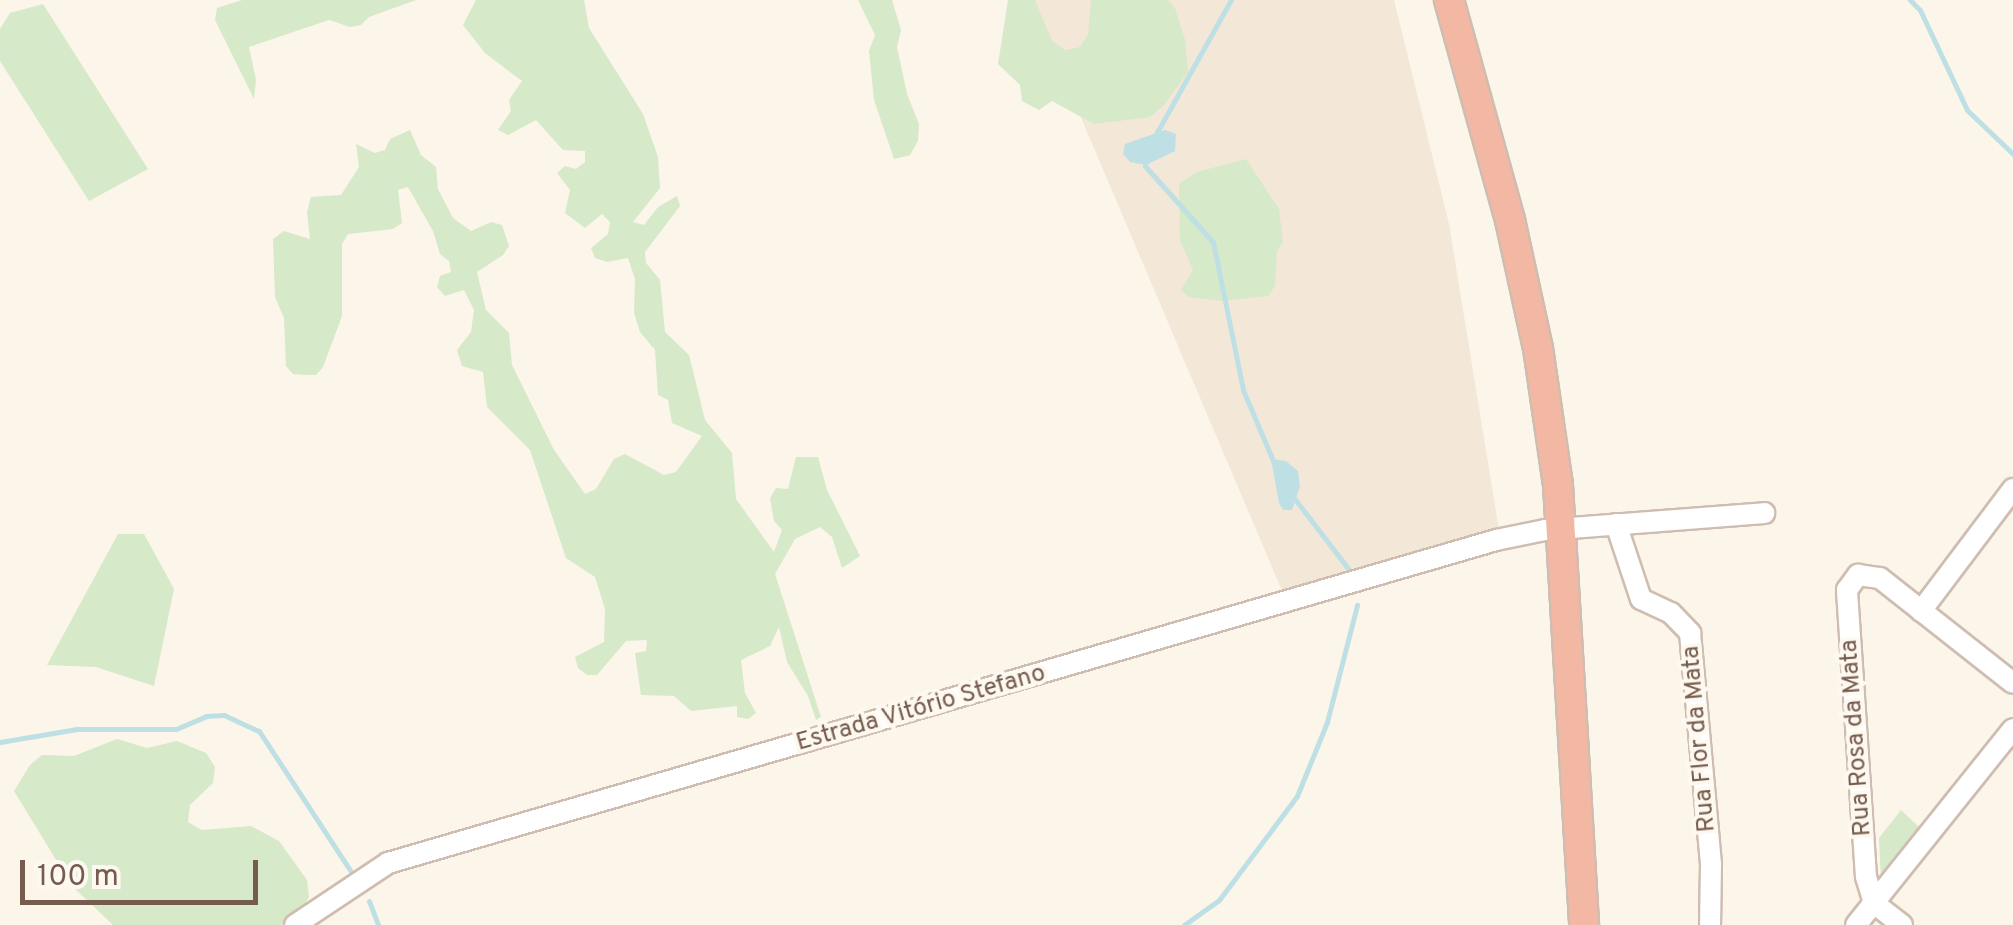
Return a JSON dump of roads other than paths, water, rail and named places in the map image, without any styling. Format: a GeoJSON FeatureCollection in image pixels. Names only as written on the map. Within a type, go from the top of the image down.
{"type":"FeatureCollection","features":[{"type":"Feature","properties":{"kind":"highway"},"geometry":{"type":"LineString","coordinates":[[1449,0],[1505,202],[1538,348],[1563,528],[1584,925]]}},
{"type":"Feature","properties":{"kind":"street"},"geometry":{"type":"LineString","coordinates":[[2013,488],[1921,610],[2013,683]]}},
{"type":"Feature","properties":{"kind":"street","name":"Estrada Vitório Stefano"},"geometry":{"type":"LineString","coordinates":[[295,925],[388,863],[1496,540],[1563,528],[1764,513]]}},
{"type":"Feature","properties":{"kind":"street","name":"Rua Flor da Mata"},"geometry":{"type":"LineString","coordinates":[[1616,524],[1640,598],[1671,612],[1690,633],[1711,864],[1710,925]]}},
{"type":"Feature","properties":{"kind":"street","name":"Rua Rosa da Mata"},"geometry":{"type":"LineString","coordinates":[[1874,903],[1866,877],[1847,590],[1858,575],[1880,578],[1921,610]]}},
{"type":"Feature","properties":{"kind":"street"},"geometry":{"type":"LineString","coordinates":[[1856,925],[2013,729]]}},
{"type":"Feature","properties":{"kind":"street"},"geometry":{"type":"LineString","coordinates":[[1874,903],[1902,925]]}},
{"type":"Feature","properties":{"kind":"water"},"geometry":{"type":"Polygon","coordinates":[[[1165,130],[1176,134],[1175,151],[1146,165],[1130,162],[1123,154],[1125,144],[1165,130]]]}},
{"type":"Feature","properties":{"kind":"water"},"geometry":{"type":"Polygon","coordinates":[[[1271,459],[1286,461],[1298,471],[1300,487],[1292,510],[1283,510],[1279,503],[1271,459]]]}},
{"type":"Feature","properties":{"kind":"waterway"},"geometry":{"type":"LineString","coordinates":[[1156,134],[1231,0]]}},
{"type":"Feature","properties":{"kind":"waterway"},"geometry":{"type":"LineString","coordinates":[[1910,0],[1920,10],[1967,110],[2013,154]]}},
{"type":"Feature","properties":{"kind":"waterway"},"geometry":{"type":"LineString","coordinates":[[1147,159],[1145,166],[1213,242],[1243,390],[1274,463]]}},
{"type":"Feature","properties":{"kind":"waterway"},"geometry":{"type":"LineString","coordinates":[[1294,498],[1353,575]]}},
{"type":"Feature","properties":{"kind":"waterway"},"geometry":{"type":"LineString","coordinates":[[1184,925],[1219,900],[1297,796],[1327,722],[1357,605]]}},
{"type":"Feature","properties":{"kind":"waterway"},"geometry":{"type":"LineString","coordinates":[[0,742],[77,729],[176,729],[206,716],[224,715],[259,731],[350,870]]}},
{"type":"Feature","properties":{"kind":"waterway"},"geometry":{"type":"LineString","coordinates":[[369,901],[378,925]]}}]}
